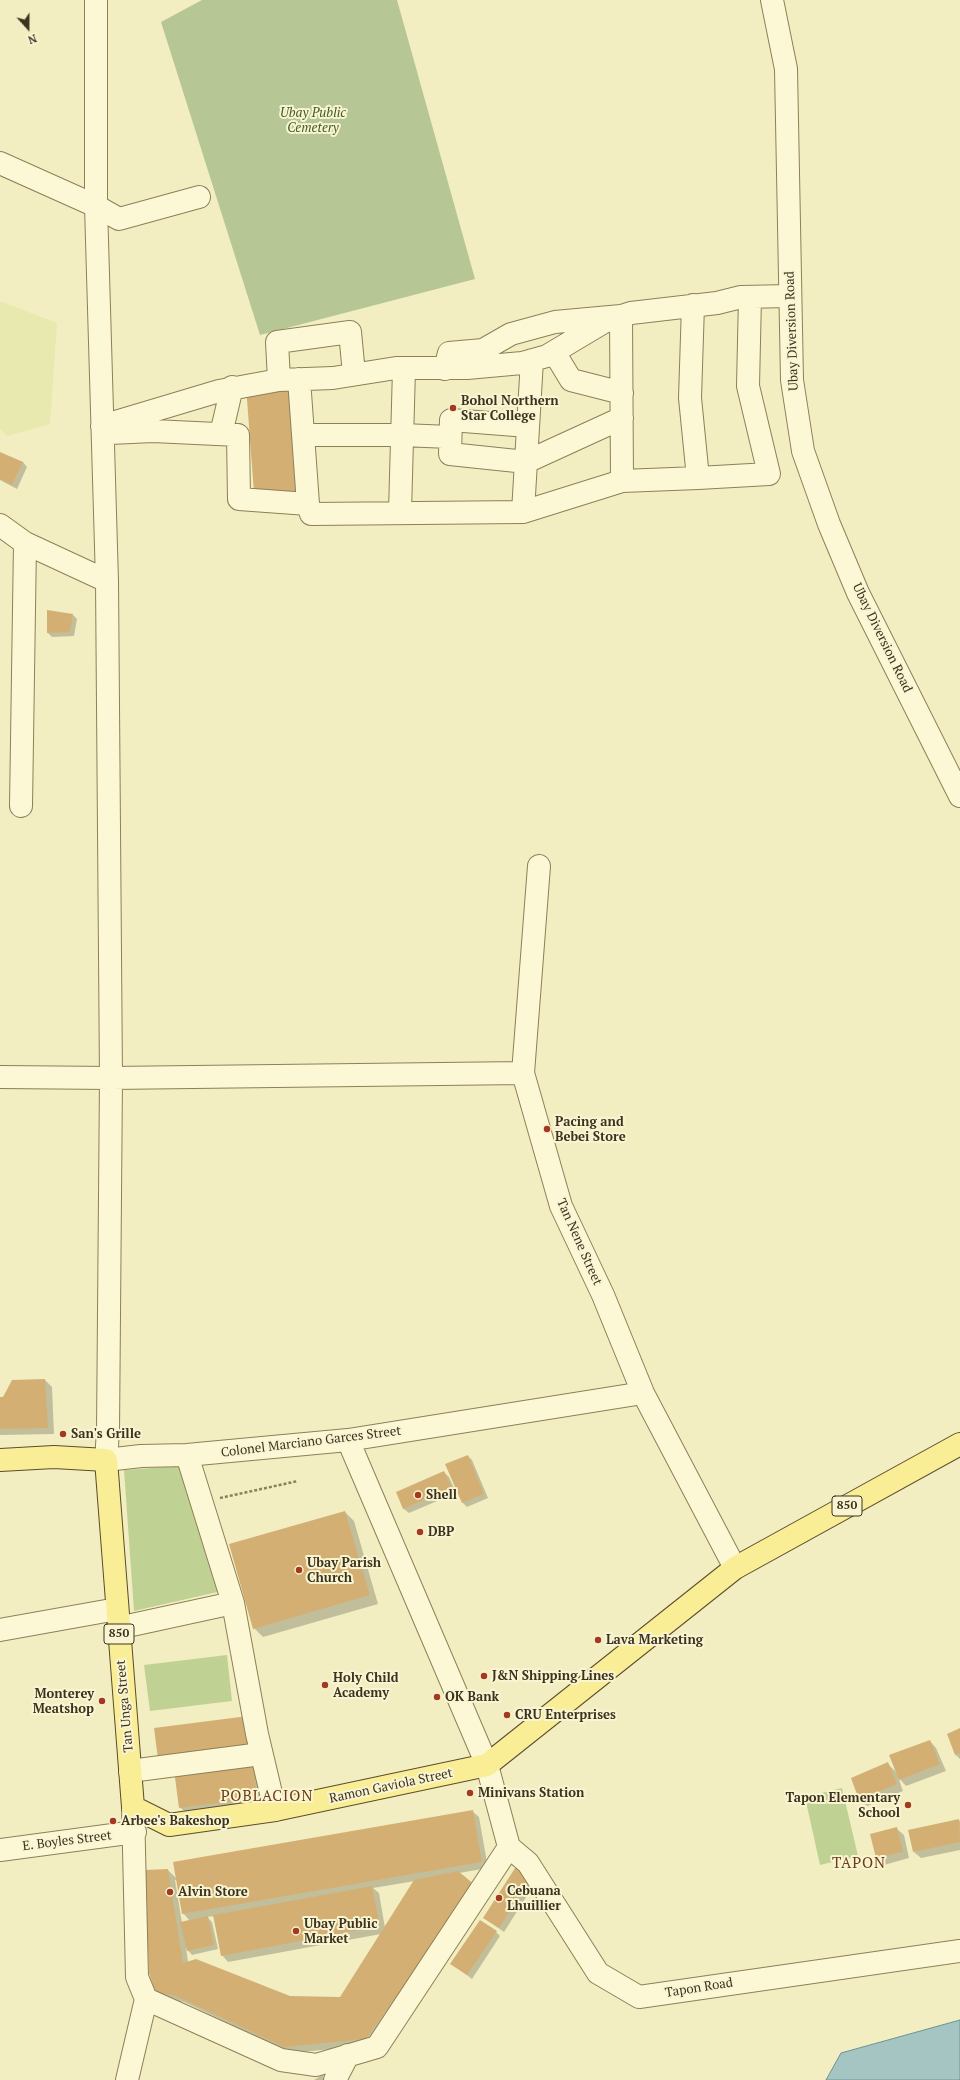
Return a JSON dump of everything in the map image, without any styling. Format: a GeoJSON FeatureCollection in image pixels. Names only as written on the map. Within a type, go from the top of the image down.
{"type":"FeatureCollection","features":[{"type":"Feature","properties":{"kind":"main road","name":"850"},"geometry":{"type":"LineString","coordinates":[[487,1765],[735,1568],[960,1444]]}},
{"type":"Feature","properties":{"kind":"main road","name":"Colonel Marciano Garces Street"},"geometry":{"type":"LineString","coordinates":[[0,1460],[54,1457],[106,1460]]}},
{"type":"Feature","properties":{"kind":"main road","name":"Tan Unga Street"},"geometry":{"type":"LineString","coordinates":[[106,1460],[133,1807]]}},
{"type":"Feature","properties":{"kind":"main road","name":"Ramon Gaviola Street"},"geometry":{"type":"LineString","coordinates":[[133,1807],[169,1825],[275,1810],[487,1765]]}},
{"type":"Feature","properties":{"kind":"street"},"geometry":{"type":"LineString","coordinates":[[96,0],[96,206],[107,581],[111,1078],[108,1431],[106,1460]]}},
{"type":"Feature","properties":{"kind":"street","name":"Ubay Diversion Road"},"geometry":{"type":"LineString","coordinates":[[772,0],[786,69],[792,380],[803,451],[829,524],[858,593],[960,796]]}},
{"type":"Feature","properties":{"kind":"street"},"geometry":{"type":"LineString","coordinates":[[0,163],[96,206],[119,219],[199,197]]}},
{"type":"Feature","properties":{"kind":"street"},"geometry":{"type":"LineString","coordinates":[[103,429],[232,387],[289,379],[332,378],[354,374],[404,369],[445,369],[506,364],[532,360],[547,356],[604,322],[631,313],[750,297],[790,296]]}},
{"type":"Feature","properties":{"kind":"street"},"geometry":{"type":"LineString","coordinates":[[354,374],[350,332],[277,342],[289,379],[303,435],[308,504],[312,514],[523,512],[622,481],[769,474],[748,386],[750,297]]}},
{"type":"Feature","properties":{"kind":"street"},"geometry":{"type":"LineString","coordinates":[[693,305],[690,398],[698,478]]}},
{"type":"Feature","properties":{"kind":"street"},"geometry":{"type":"LineString","coordinates":[[445,369],[449,353],[483,350],[511,334],[555,322],[622,316]]}},
{"type":"Feature","properties":{"kind":"street"},"geometry":{"type":"LineString","coordinates":[[622,316],[622,481]]}},
{"type":"Feature","properties":{"kind":"street"},"geometry":{"type":"LineString","coordinates":[[554,352],[571,380],[622,393]]}},
{"type":"Feature","properties":{"kind":"street"},"geometry":{"type":"LineString","coordinates":[[523,512],[532,360]]}},
{"type":"Feature","properties":{"kind":"street"},"geometry":{"type":"LineString","coordinates":[[400,512],[404,369]]}},
{"type":"Feature","properties":{"kind":"street"},"geometry":{"type":"LineString","coordinates":[[221,434],[232,387]]}},
{"type":"Feature","properties":{"kind":"street"},"geometry":{"type":"LineString","coordinates":[[528,426],[451,420],[450,454],[526,462],[622,418]]}},
{"type":"Feature","properties":{"kind":"street"},"geometry":{"type":"LineString","coordinates":[[103,429],[238,435],[239,499],[308,504]]}},
{"type":"Feature","properties":{"kind":"street"},"geometry":{"type":"LineString","coordinates":[[303,435],[402,434],[450,437]]}},
{"type":"Feature","properties":{"kind":"street"},"geometry":{"type":"LineString","coordinates":[[0,525],[25,543],[107,581]]}},
{"type":"Feature","properties":{"kind":"street"},"geometry":{"type":"LineString","coordinates":[[21,806],[25,543]]}},
{"type":"Feature","properties":{"kind":"street","name":"Tan Nene Street"},"geometry":{"type":"LineString","coordinates":[[539,866],[523,1073],[560,1206],[603,1295],[643,1393],[735,1568]]}},
{"type":"Feature","properties":{"kind":"street"},"geometry":{"type":"LineString","coordinates":[[0,1077],[111,1078],[523,1073]]}},
{"type":"Feature","properties":{"kind":"street","name":"Colonel Marciano Garces Street"},"geometry":{"type":"LineString","coordinates":[[106,1460],[141,1456],[187,1455],[348,1440],[643,1393]]}},
{"type":"Feature","properties":{"kind":"street"},"geometry":{"type":"LineString","coordinates":[[146,1999],[281,2060],[299,2071],[377,2047],[509,1847],[487,1765],[348,1440]]}},
{"type":"Feature","properties":{"kind":"street"},"geometry":{"type":"LineString","coordinates":[[187,1455],[233,1603],[261,1754],[275,1810]]}},
{"type":"Feature","properties":{"kind":"street"},"geometry":{"type":"LineString","coordinates":[[0,1630],[118,1619],[233,1603]]}},
{"type":"Feature","properties":{"kind":"street"},"geometry":{"type":"LineString","coordinates":[[130,1771],[261,1754]]}},
{"type":"Feature","properties":{"kind":"street"},"geometry":{"type":"LineString","coordinates":[[127,2080],[146,1999],[136,1977],[135,1832],[133,1807]]}},
{"type":"Feature","properties":{"kind":"street","name":"E. Boyles Street"},"geometry":{"type":"LineString","coordinates":[[0,1850],[135,1832]]}},
{"type":"Feature","properties":{"kind":"street","name":"Tapon Road"},"geometry":{"type":"LineString","coordinates":[[509,1847],[528,1863],[556,1909],[598,1972],[640,1997],[960,1951]]}},
{"type":"Feature","properties":{"kind":"street"},"geometry":{"type":"LineString","coordinates":[[336,2080],[348,2056]]}},
{"type":"Feature","properties":{"kind":"path"},"geometry":{"type":"LineString","coordinates":[[201,1502],[298,1481]]}},
{"type":"Feature","properties":{"kind":"green space","name":"Ubay Public Cemetery"},"geometry":{"type":"Polygon","coordinates":[[[202,0],[397,0],[475,279],[260,335],[161,22],[202,0]]]}},
{"type":"Feature","properties":{"kind":"green space"},"geometry":{"type":"Polygon","coordinates":[[[0,301],[57,323],[50,424],[7,436],[0,429],[0,301]]]}},
{"type":"Feature","properties":{"kind":"green space"},"geometry":{"type":"Polygon","coordinates":[[[180,1466],[222,1591],[134,1611],[124,1470],[180,1466]]]}},
{"type":"Feature","properties":{"kind":"green space"},"geometry":{"type":"Polygon","coordinates":[[[227,1655],[232,1701],[150,1711],[144,1665],[227,1655]]]}},
{"type":"Feature","properties":{"kind":"green space"},"geometry":{"type":"Polygon","coordinates":[[[842,1788],[858,1856],[820,1865],[805,1797],[842,1788]]]}},
{"type":"Feature","properties":{"kind":"water"},"geometry":{"type":"Polygon","coordinates":[[[960,2020],[960,2080],[826,2080],[841,2053],[960,2020]]]}},
{"type":"Feature","properties":{"kind":"building"},"geometry":{"type":"Polygon","coordinates":[[[293,385],[298,497],[254,493],[246,386],[293,385]]]}},
{"type":"Feature","properties":{"kind":"building"},"geometry":{"type":"Polygon","coordinates":[[[0,452],[23,462],[12,485],[0,479],[0,452]]]}},
{"type":"Feature","properties":{"kind":"building"},"geometry":{"type":"Polygon","coordinates":[[[47,610],[73,614],[70,632],[47,633],[47,610]]]}},
{"type":"Feature","properties":{"kind":"building"},"geometry":{"type":"Polygon","coordinates":[[[45,1379],[48,1428],[0,1429],[0,1397],[3,1397],[12,1380],[45,1379]]]}},
{"type":"Feature","properties":{"kind":"building"},"geometry":{"type":"Polygon","coordinates":[[[468,1455],[484,1494],[462,1503],[445,1464],[468,1455]]]}},
{"type":"Feature","properties":{"kind":"building"},"geometry":{"type":"Polygon","coordinates":[[[444,1471],[452,1488],[403,1509],[396,1492],[444,1471]]]}},
{"type":"Feature","properties":{"kind":"building","name":"Ubay Parish Church"},"geometry":{"type":"Polygon","coordinates":[[[345,1511],[370,1595],[253,1629],[229,1544],[345,1511]]]}},
{"type":"Feature","properties":{"kind":"building"},"geometry":{"type":"Polygon","coordinates":[[[248,1716],[252,1747],[158,1759],[154,1728],[248,1716]]]}},
{"type":"Feature","properties":{"kind":"building"},"geometry":{"type":"Polygon","coordinates":[[[960,1728],[960,1753],[955,1755],[947,1734],[960,1728]]]}},
{"type":"Feature","properties":{"kind":"building"},"geometry":{"type":"Polygon","coordinates":[[[930,1740],[940,1764],[899,1780],[889,1755],[930,1740]]]}},
{"type":"Feature","properties":{"kind":"building"},"geometry":{"type":"Polygon","coordinates":[[[253,1759],[257,1798],[179,1808],[174,1770],[253,1759]]]}},
{"type":"Feature","properties":{"kind":"building"},"geometry":{"type":"Polygon","coordinates":[[[888,1762],[897,1784],[859,1800],[851,1778],[888,1762]]]}},
{"type":"Feature","properties":{"kind":"building"},"geometry":{"type":"Polygon","coordinates":[[[473,1810],[482,1862],[182,1914],[173,1862],[473,1810]]]}},
{"type":"Feature","properties":{"kind":"building"},"geometry":{"type":"Polygon","coordinates":[[[959,1819],[960,1842],[913,1852],[908,1830],[959,1819]]]}},
{"type":"Feature","properties":{"kind":"building"},"geometry":{"type":"Polygon","coordinates":[[[897,1827],[903,1852],[876,1858],[870,1834],[897,1827]]]}},
{"type":"Feature","properties":{"kind":"building"},"geometry":{"type":"Polygon","coordinates":[[[517,1865],[533,1875],[499,1928],[483,1918],[517,1865]]]}},
{"type":"Feature","properties":{"kind":"building"},"geometry":{"type":"Polygon","coordinates":[[[168,1869],[183,1963],[196,1959],[290,1996],[340,1997],[414,1880],[458,1871],[475,1885],[366,2039],[284,2047],[176,1996],[155,1992],[149,1973],[145,1870],[168,1869]]]}},
{"type":"Feature","properties":{"kind":"building"},"geometry":{"type":"Polygon","coordinates":[[[372,1886],[380,1926],[221,1956],[213,1915],[372,1886]]]}},
{"type":"Feature","properties":{"kind":"building"},"geometry":{"type":"Polygon","coordinates":[[[208,1916],[214,1945],[187,1951],[180,1922],[208,1916]]]}},
{"type":"Feature","properties":{"kind":"building"},"geometry":{"type":"Polygon","coordinates":[[[480,1920],[497,1931],[467,1975],[450,1964],[480,1920]]]}},
{"type":"Feature","properties":{"kind":"place","name":"Bohol Northern Star College"},"geometry":{"type":"Point","coordinates":[453,408]}},
{"type":"Feature","properties":{"kind":"place","name":"Pacing and Bebei Store"},"geometry":{"type":"Point","coordinates":[547,1129]}},
{"type":"Feature","properties":{"kind":"place","name":"San's Grille"},"geometry":{"type":"Point","coordinates":[63,1434]}},
{"type":"Feature","properties":{"kind":"place","name":"Shell"},"geometry":{"type":"Point","coordinates":[418,1495]}},
{"type":"Feature","properties":{"kind":"place","name":"DBP"},"geometry":{"type":"Point","coordinates":[420,1532]}},
{"type":"Feature","properties":{"kind":"place","name":"Ubay Parish Church"},"geometry":{"type":"Point","coordinates":[299,1570]}},
{"type":"Feature","properties":{"kind":"place","name":"Lava Marketing"},"geometry":{"type":"Point","coordinates":[598,1640]}},
{"type":"Feature","properties":{"kind":"place","name":"J&N Shipping Lines"},"geometry":{"type":"Point","coordinates":[484,1676]}},
{"type":"Feature","properties":{"kind":"place","name":"Holy Child Academy"},"geometry":{"type":"Point","coordinates":[325,1685]}},
{"type":"Feature","properties":{"kind":"place","name":"OK Bank"},"geometry":{"type":"Point","coordinates":[437,1697]}},
{"type":"Feature","properties":{"kind":"place","name":"Monterey Meatshop"},"geometry":{"type":"Point","coordinates":[102,1701]}},
{"type":"Feature","properties":{"kind":"place","name":"CRU Enterprises"},"geometry":{"type":"Point","coordinates":[507,1715]}},
{"type":"Feature","properties":{"kind":"place","name":"Minivans Station"},"geometry":{"type":"Point","coordinates":[470,1793]}},
{"type":"Feature","properties":{"kind":"place","name":"Tapon Elementary School"},"geometry":{"type":"Point","coordinates":[908,1805]}},
{"type":"Feature","properties":{"kind":"place","name":"Arbee's Bakeshop"},"geometry":{"type":"Point","coordinates":[113,1821]}},
{"type":"Feature","properties":{"kind":"place","name":"Alvin Store"},"geometry":{"type":"Point","coordinates":[170,1892]}},
{"type":"Feature","properties":{"kind":"place","name":"Cebuana Lhuillier"},"geometry":{"type":"Point","coordinates":[499,1898]}},
{"type":"Feature","properties":{"kind":"place","name":"Ubay Public Market"},"geometry":{"type":"Point","coordinates":[296,1931]}},
{"type":"Feature","properties":{"kind":"district","name":"POBLACION"},"geometry":{"type":"Point","coordinates":[267,1797]}},
{"type":"Feature","properties":{"kind":"district","name":"TAPON"},"geometry":{"type":"Point","coordinates":[859,1864]}}]}
